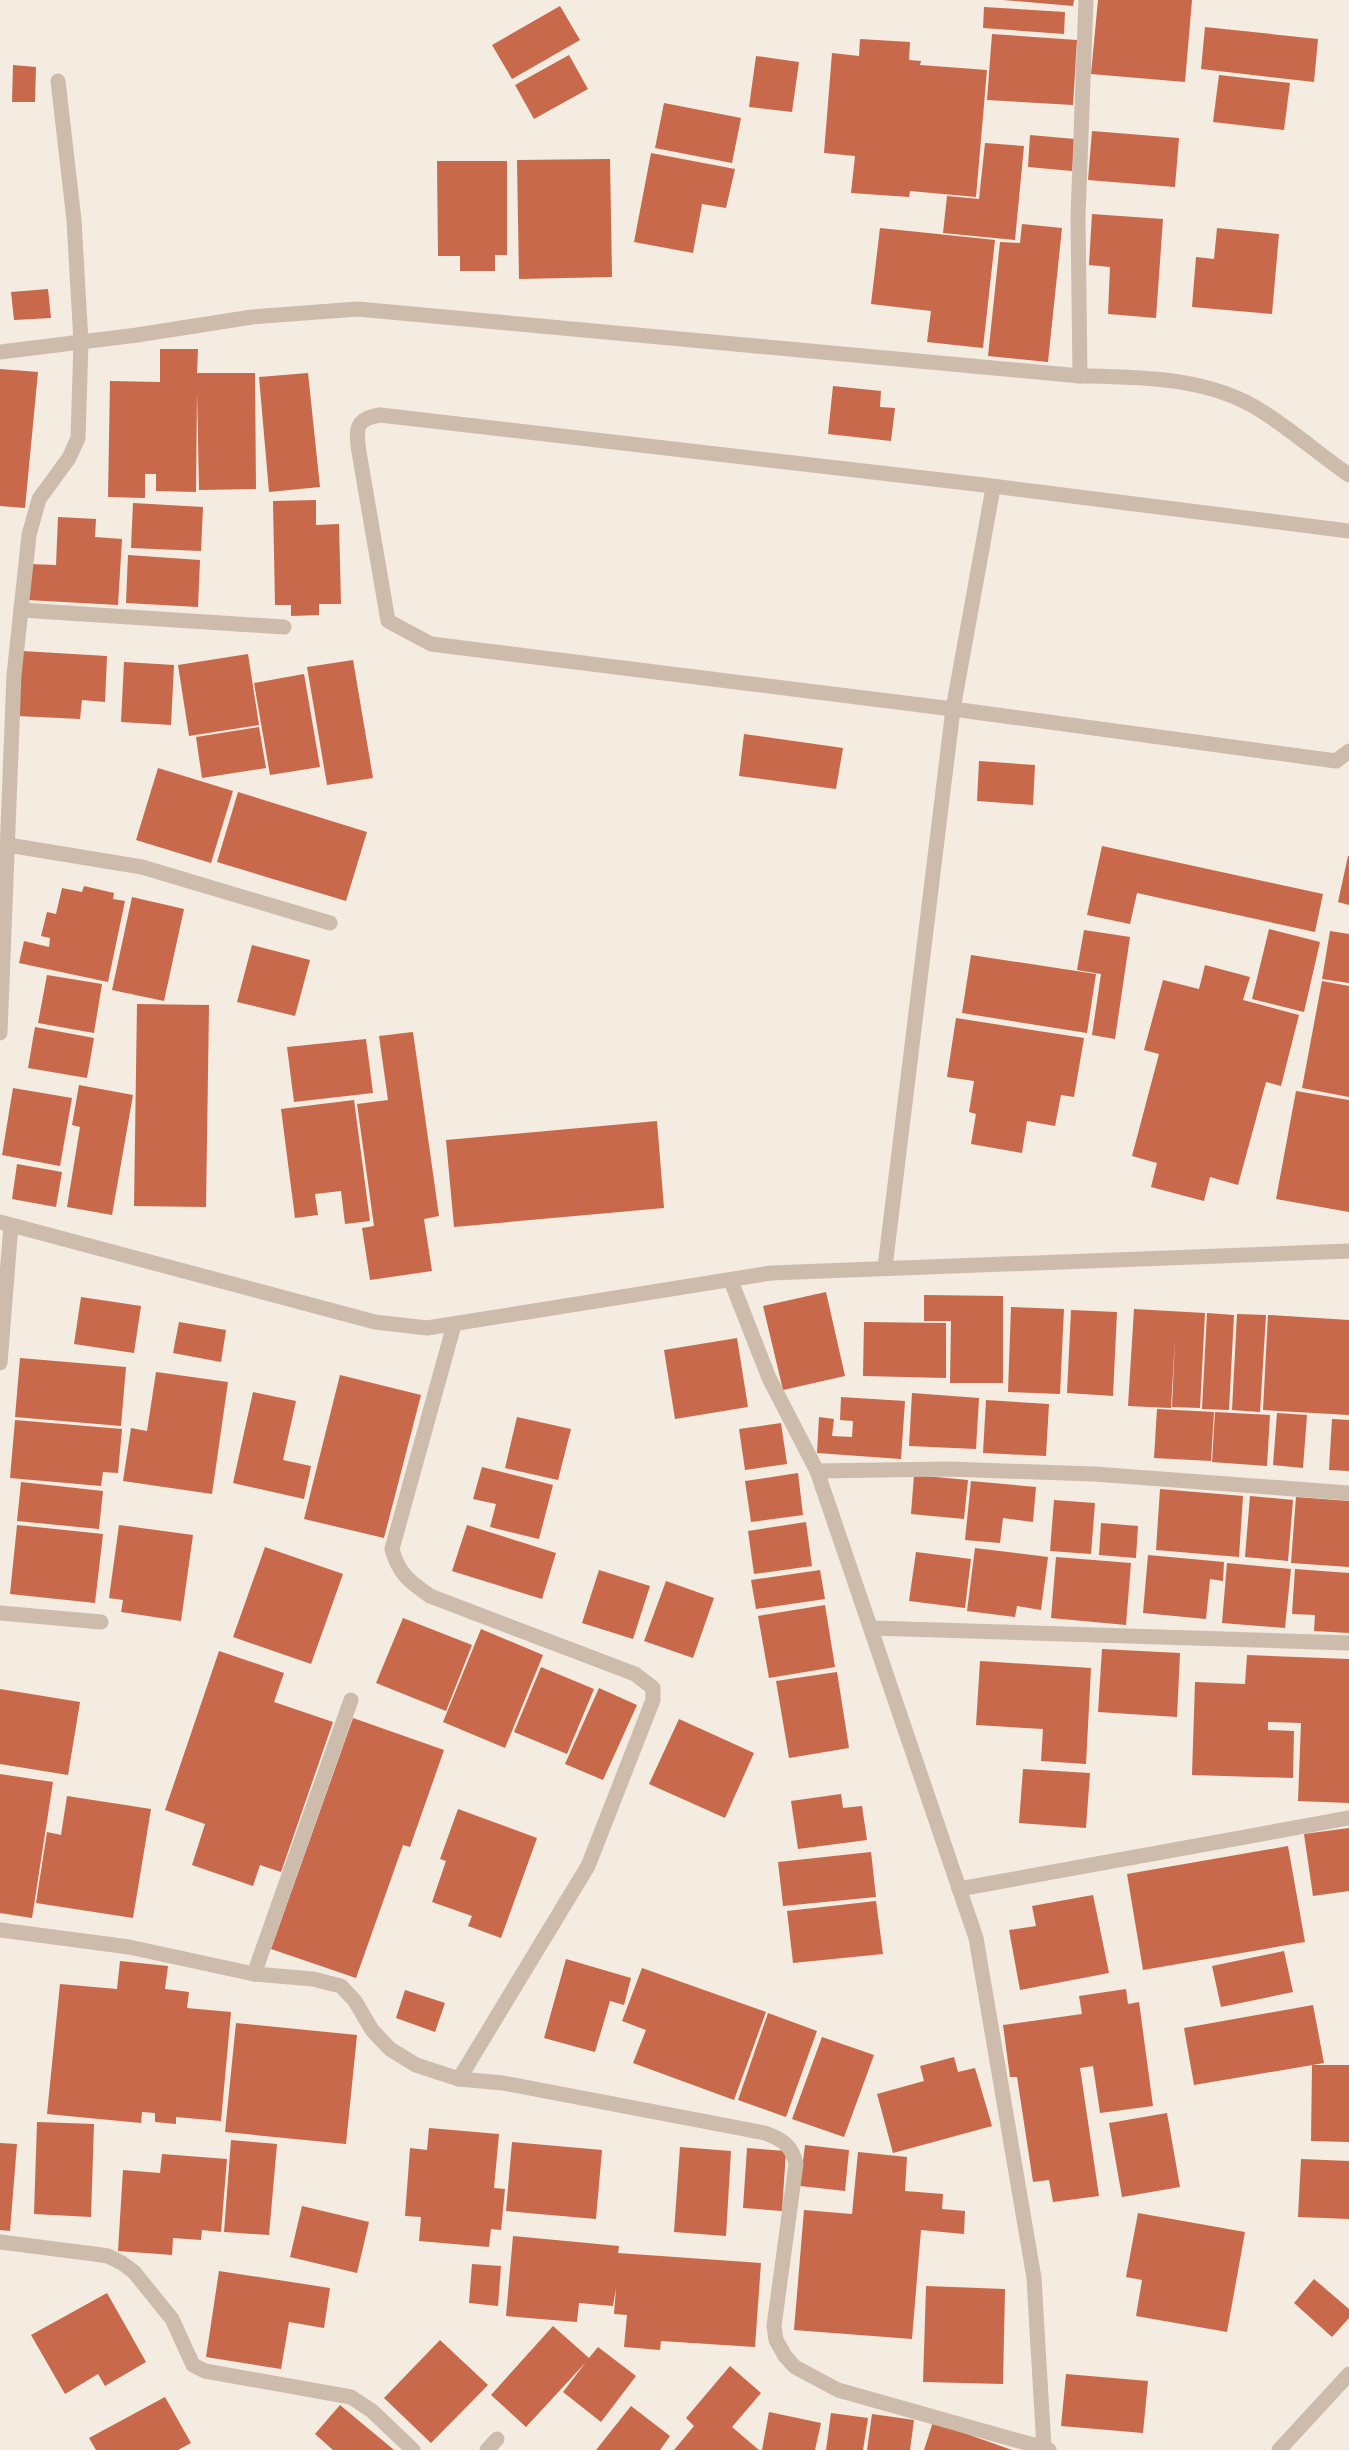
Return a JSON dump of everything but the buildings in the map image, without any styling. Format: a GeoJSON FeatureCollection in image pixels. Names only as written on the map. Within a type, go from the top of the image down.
{"type":"FeatureCollection","features":[{"type":"Feature","properties":{"kind":"street"},"geometry":{"type":"LineString","coordinates":[[1080,376],[1078,217],[1086,0]]}},
{"type":"Feature","properties":{"kind":"street"},"geometry":{"type":"LineString","coordinates":[[0,1033],[14,675],[29,535],[39,499],[69,458],[78,438],[81,342],[74,220],[58,81]]}},
{"type":"Feature","properties":{"kind":"street"},"geometry":{"type":"LineString","coordinates":[[0,352],[252,317],[358,309],[1080,376],[1150,377],[1213,390],[1262,411],[1349,475]]}},
{"type":"Feature","properties":{"kind":"street"},"geometry":{"type":"LineString","coordinates":[[1349,531],[380,415],[369,417],[361,422],[358,428],[359,452],[388,621],[401,630],[431,644],[953,709],[1336,761],[1349,751]]}},
{"type":"Feature","properties":{"kind":"street"},"geometry":{"type":"LineString","coordinates":[[885,1267],[953,709],[993,488]]}},
{"type":"Feature","properties":{"kind":"street"},"geometry":{"type":"LineString","coordinates":[[21,610],[284,627]]}},
{"type":"Feature","properties":{"kind":"street"},"geometry":{"type":"LineString","coordinates":[[8,845],[142,867],[330,923]]}},
{"type":"Feature","properties":{"kind":"street"},"geometry":{"type":"LineString","coordinates":[[0,1363],[5,1223],[375,1322],[427,1328],[731,1281],[771,1272],[1349,1251]]}},
{"type":"Feature","properties":{"kind":"street"},"geometry":{"type":"LineString","coordinates":[[0,1930],[129,1947],[254,1974],[313,1979],[340,1986],[355,2001],[372,2030],[390,2049],[416,2065],[459,2079],[503,2083],[765,2133],[782,2140],[794,2153],[796,2163],[774,2326],[776,2340],[785,2356],[795,2367],[838,2390],[1047,2449],[1034,2278],[975,1938],[817,1470],[769,1378],[731,1281]]}},
{"type":"Feature","properties":{"kind":"street"},"geometry":{"type":"LineString","coordinates":[[454,1325],[392,1549],[397,1566],[407,1580],[430,1596],[635,1674],[653,1688],[653,1700],[588,1866],[459,2079]]}},
{"type":"Feature","properties":{"kind":"street"},"geometry":{"type":"LineString","coordinates":[[817,1470],[948,1469],[1094,1474],[1349,1493]]}},
{"type":"Feature","properties":{"kind":"street"},"geometry":{"type":"LineString","coordinates":[[0,1613],[101,1622]]}},
{"type":"Feature","properties":{"kind":"street"},"geometry":{"type":"LineString","coordinates":[[872,1628],[1349,1643]]}},
{"type":"Feature","properties":{"kind":"street"},"geometry":{"type":"LineString","coordinates":[[254,1974],[351,1700]]}},
{"type":"Feature","properties":{"kind":"street"},"geometry":{"type":"LineString","coordinates":[[959,1889],[1349,1818]]}},
{"type":"Feature","properties":{"kind":"street"},"geometry":{"type":"LineString","coordinates":[[0,2242],[108,2256],[134,2272],[172,2319],[193,2365],[205,2371],[351,2397],[372,2411],[413,2450]]}},
{"type":"Feature","properties":{"kind":"street"},"geometry":{"type":"LineString","coordinates":[[1278,2450],[1349,2374]]}}]}
